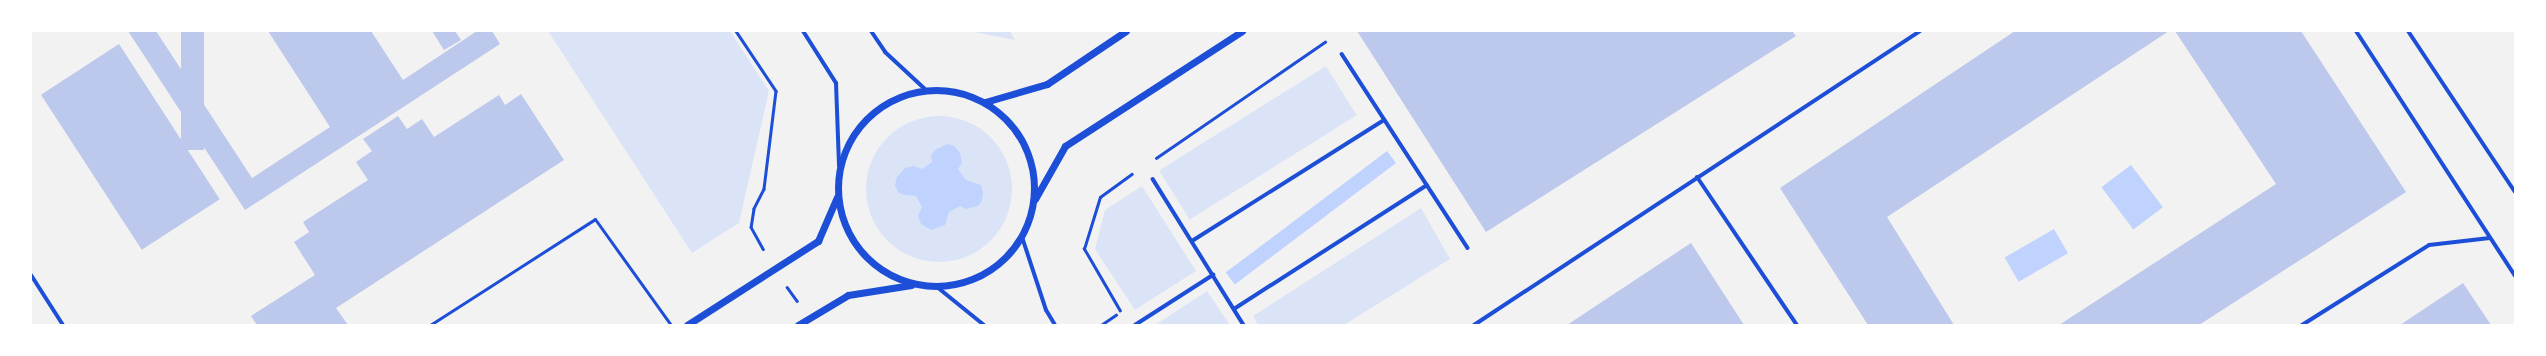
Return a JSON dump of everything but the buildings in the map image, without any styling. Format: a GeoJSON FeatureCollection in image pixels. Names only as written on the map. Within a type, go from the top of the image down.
{"type":"FeatureCollection","features":[{"type":"Feature","properties":{"kind":"street"},"geometry":{"type":"LineString","coordinates":[[687,325],[818,241],[837,197],[839,166],[836,83],[803,31]]}},
{"type":"Feature","properties":{"kind":"street"},"geometry":{"type":"LineString","coordinates":[[871,31],[885,52],[925,89]]}},
{"type":"Feature","properties":{"kind":"street"},"geometry":{"type":"LineString","coordinates":[[985,102],[1047,84],[1126,31]]}},
{"type":"Feature","properties":{"kind":"street"},"geometry":{"type":"LineString","coordinates":[[798,325],[809,317],[848,295],[911,284],[937,287],[971,282],[1001,264],[1022,237],[1035,199],[1064,146],[1242,31]]}},
{"type":"Feature","properties":{"kind":"street"},"geometry":{"type":"LineString","coordinates":[[1474,325],[1920,31]]}},
{"type":"Feature","properties":{"kind":"street"},"geometry":{"type":"LineString","coordinates":[[2356,31],[2515,276]]}},
{"type":"Feature","properties":{"kind":"street"},"geometry":{"type":"LineString","coordinates":[[2408,31],[2515,192]]}},
{"type":"Feature","properties":{"kind":"street"},"geometry":{"type":"LineString","coordinates":[[1342,54],[1468,248]]}},
{"type":"Feature","properties":{"kind":"street"},"geometry":{"type":"LineString","coordinates":[[839,166],[850,138],[870,114],[896,97],[925,89],[956,91],[985,102],[1014,127],[1032,161],[1035,199]]}},
{"type":"Feature","properties":{"kind":"street"},"geometry":{"type":"LineString","coordinates":[[1192,241],[1384,120]]}},
{"type":"Feature","properties":{"kind":"street"},"geometry":{"type":"LineString","coordinates":[[1697,177],[1797,325]]}},
{"type":"Feature","properties":{"kind":"street"},"geometry":{"type":"LineString","coordinates":[[1153,179],[1244,325]]}},
{"type":"Feature","properties":{"kind":"street"},"geometry":{"type":"LineString","coordinates":[[1234,309],[1427,185]]}},
{"type":"Feature","properties":{"kind":"street"},"geometry":{"type":"LineString","coordinates":[[837,197],[849,236],[875,267],[911,284]]}},
{"type":"Feature","properties":{"kind":"street"},"geometry":{"type":"LineString","coordinates":[[1022,237],[1046,310],[1055,325]]}},
{"type":"Feature","properties":{"kind":"street"},"geometry":{"type":"LineString","coordinates":[[2302,325],[2429,245],[2490,238]]}},
{"type":"Feature","properties":{"kind":"street"},"geometry":{"type":"LineString","coordinates":[[31,275],[63,325]]}},
{"type":"Feature","properties":{"kind":"street"},"geometry":{"type":"LineString","coordinates":[[1135,325],[1214,275]]}},
{"type":"Feature","properties":{"kind":"street"},"geometry":{"type":"LineString","coordinates":[[937,287],[984,325]]}},
{"type":"Feature","properties":{"kind":"lane"},"geometry":{"type":"LineString","coordinates":[[430,325],[595,219],[671,325]]}},
{"type":"Feature","properties":{"kind":"path"},"geometry":{"type":"LineString","coordinates":[[736,31],[776,91],[764,189],[754,208],[752,227],[774,269],[809,317]]}},
{"type":"Feature","properties":{"kind":"path"},"geometry":{"type":"LineString","coordinates":[[1152,161],[1327,40]]}},
{"type":"Feature","properties":{"kind":"path"},"geometry":{"type":"LineString","coordinates":[[1101,325],[1121,312],[1084,249],[1100,197],[1139,170]]}},
{"type":"Feature","properties":{"kind":"shaded area"},"geometry":{"type":"Polygon","coordinates":[[[548,31],[730,31],[769,91],[739,223],[692,253],[548,31]]]}},
{"type":"Feature","properties":{"kind":"shaded area"},"geometry":{"type":"Polygon","coordinates":[[[969,31],[1010,31],[1015,40],[969,31]]]}},
{"type":"Feature","properties":{"kind":"shaded area"},"geometry":{"type":"Polygon","coordinates":[[[1326,66],[1357,115],[1190,220],[1159,170],[1326,66]]]}},
{"type":"Feature","properties":{"kind":"shaded area"},"geometry":{"type":"Polygon","coordinates":[[[939,116],[960,119],[967,122],[985,133],[995,143],[1009,168],[1012,189],[1009,210],[1006,217],[995,235],[985,245],[960,259],[939,262],[918,259],[911,256],[893,245],[883,235],[869,210],[866,189],[869,168],[872,161],[883,143],[893,133],[918,119],[939,116]]]}},
{"type":"Feature","properties":{"kind":"shaded area"},"geometry":{"type":"Polygon","coordinates":[[[1142,186],[1196,271],[1135,310],[1095,249],[1105,210],[1142,186]]]}},
{"type":"Feature","properties":{"kind":"shaded area"},"geometry":{"type":"Polygon","coordinates":[[[1421,208],[1450,259],[1344,325],[1258,325],[1253,316],[1421,208]]]}},
{"type":"Feature","properties":{"kind":"shaded area"},"geometry":{"type":"Polygon","coordinates":[[[1207,291],[1230,325],[1155,325],[1207,291]]]}},
{"type":"Feature","properties":{"kind":"water"},"geometry":{"type":"Polygon","coordinates":[[[947,144],[954,146],[960,153],[962,163],[958,169],[966,180],[981,185],[983,192],[982,201],[978,206],[966,209],[960,206],[949,212],[945,225],[931,230],[921,224],[918,216],[922,207],[916,196],[904,195],[898,192],[895,185],[897,177],[905,168],[914,166],[922,169],[932,162],[931,156],[935,150],[947,144]]]}},
{"type":"Feature","properties":{"kind":"water"},"geometry":{"type":"Polygon","coordinates":[[[1387,151],[1396,163],[1235,285],[1226,273],[1387,151]]]}},
{"type":"Feature","properties":{"kind":"water"},"geometry":{"type":"Polygon","coordinates":[[[2131,165],[2163,207],[2133,230],[2101,187],[2131,165]]]}},
{"type":"Feature","properties":{"kind":"water"},"geometry":{"type":"Polygon","coordinates":[[[2054,229],[2068,253],[2019,282],[2005,258],[2054,229]]]}}]}
